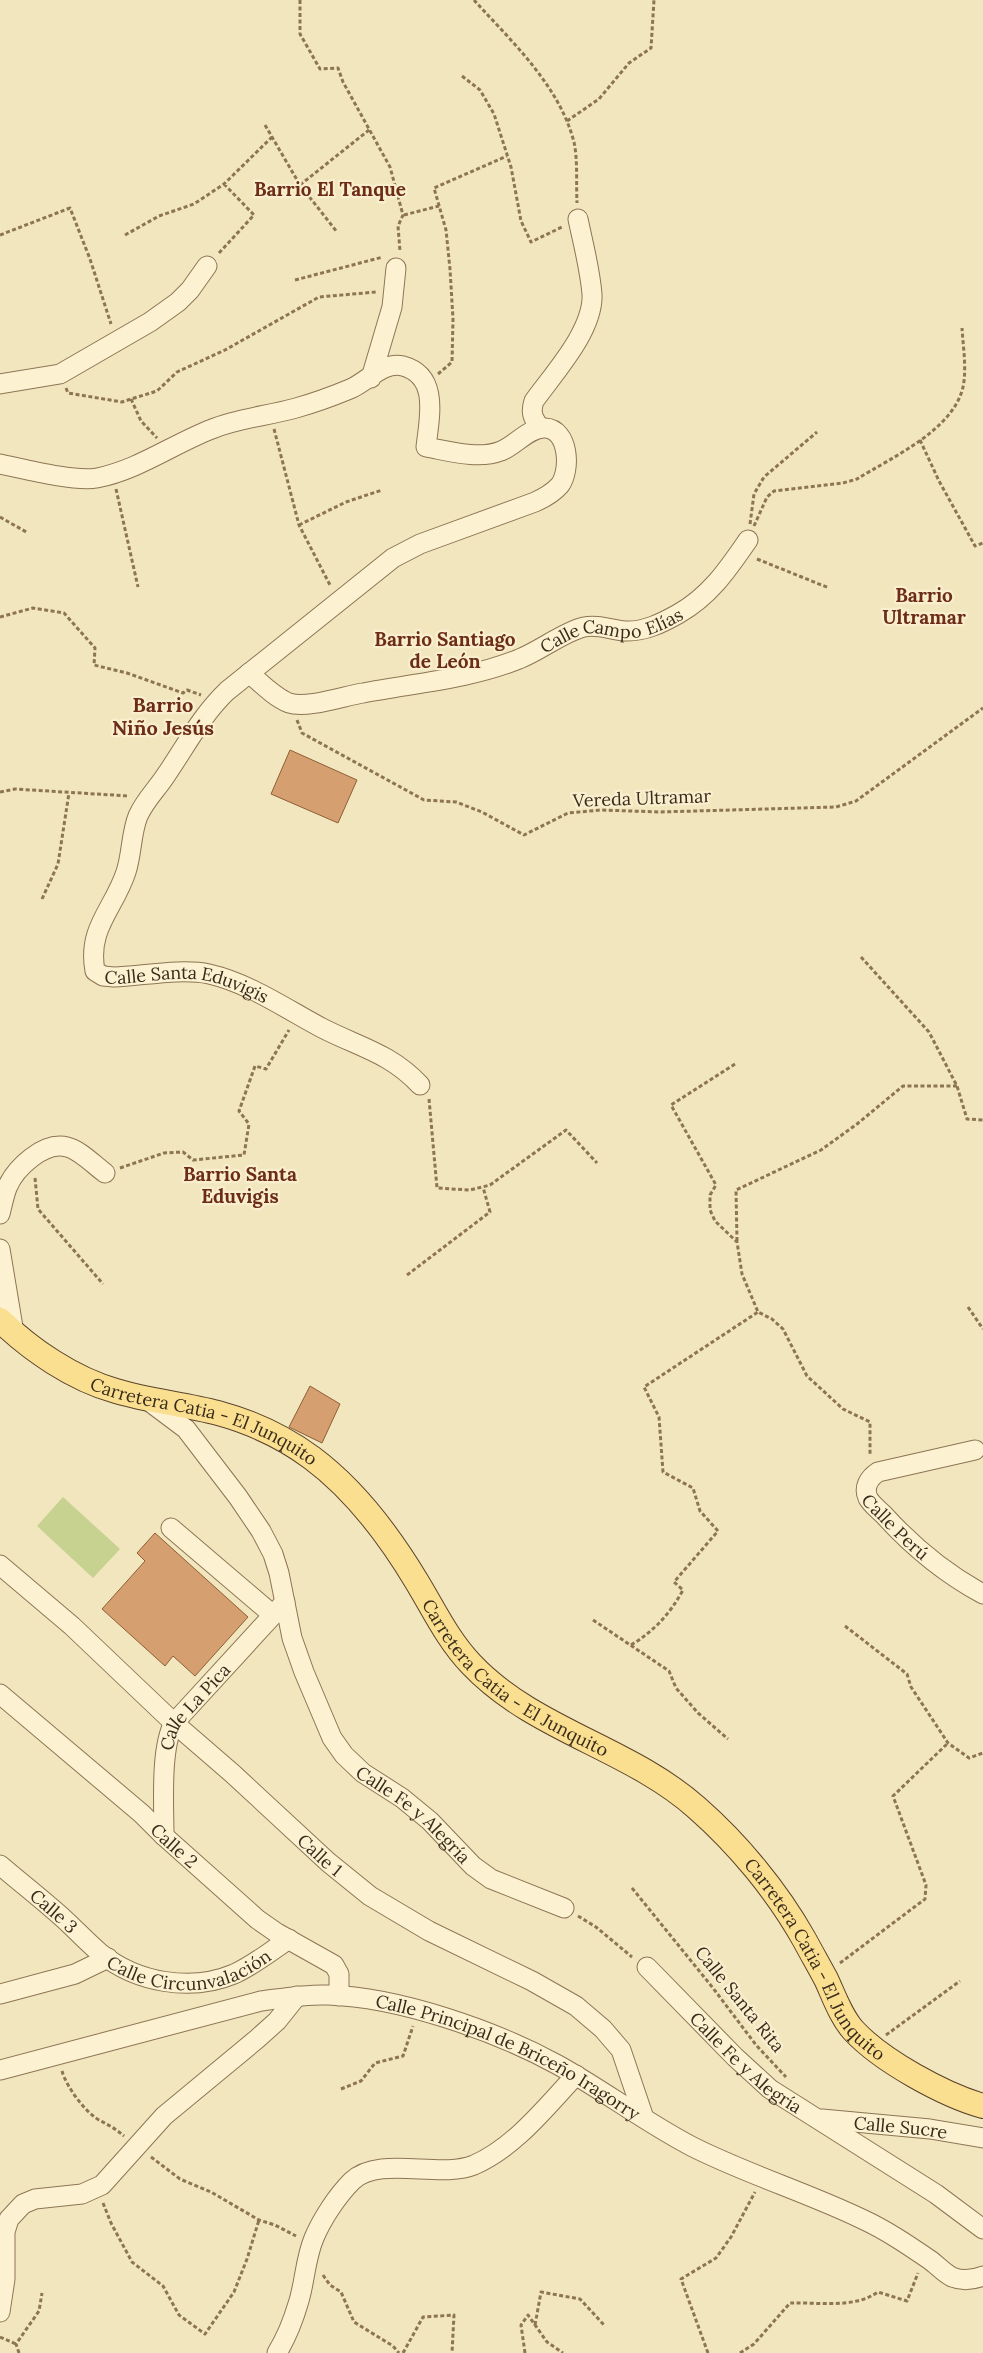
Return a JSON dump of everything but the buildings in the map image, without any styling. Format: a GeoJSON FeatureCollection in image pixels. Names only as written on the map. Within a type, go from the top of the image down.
{"type":"FeatureCollection","features":[{"type":"Feature","properties":{"kind":"main road","name":"Carretera Catia - El Junquito"},"geometry":{"type":"LineString","coordinates":[[7,1326],[49,1359],[113,1391],[221,1414],[273,1434],[312,1458],[343,1486],[375,1522],[395,1548],[436,1617],[470,1663],[508,1695],[540,1716],[639,1768],[696,1807],[728,1840],[780,1902],[824,1975],[853,2030],[890,2060],[966,2101],[983,2106]]}},
{"type":"Feature","properties":{"kind":"street"},"geometry":{"type":"LineString","coordinates":[[0,464],[76,478],[95,478],[112,474],[166,451],[212,428],[298,408],[350,389],[371,378],[384,367],[394,364],[406,366],[419,375],[425,383],[430,398],[426,447],[468,454],[499,452],[540,428],[532,416],[534,401],[574,345],[590,309],[592,295],[578,219]]}},
{"type":"Feature","properties":{"kind":"street"},"geometry":{"type":"LineString","coordinates":[[0,384],[60,374],[150,322],[178,302],[190,290],[206,266]]}},
{"type":"Feature","properties":{"kind":"street"},"geometry":{"type":"LineString","coordinates":[[371,378],[392,307],[396,268]]}},
{"type":"Feature","properties":{"kind":"street","name":"Calle Santa Eduvigis"},"geometry":{"type":"LineString","coordinates":[[420,1085],[406,1070],[390,1059],[228,980],[207,974],[187,972],[114,977],[103,976],[95,971],[92,954],[98,926],[126,872],[137,818],[148,798],[165,776],[198,724],[218,700],[393,558],[535,502],[550,494],[561,484],[565,471],[566,456],[563,442],[557,434],[547,428],[540,428]]}},
{"type":"Feature","properties":{"kind":"street","name":"Calle Campo Elías"},"geometry":{"type":"LineString","coordinates":[[290,703],[321,702],[463,676],[518,660],[545,648],[565,634],[584,627],[602,626],[624,631],[654,626],[680,613],[708,593],[744,546]]}},
{"type":"Feature","properties":{"kind":"street"},"geometry":{"type":"LineString","coordinates":[[249,673],[290,703]]}},
{"type":"Feature","properties":{"kind":"street"},"geometry":{"type":"LineString","coordinates":[[0,1214],[7,1188],[16,1172],[32,1158],[49,1148],[60,1145],[70,1147],[105,1173]]}},
{"type":"Feature","properties":{"kind":"street"},"geometry":{"type":"LineString","coordinates":[[0,1249],[7,1326]]}},
{"type":"Feature","properties":{"kind":"street","name":"Calle Fe y Alegría"},"geometry":{"type":"LineString","coordinates":[[145,1398],[186,1429],[238,1497],[261,1531],[273,1554],[279,1609],[332,1738],[344,1755],[363,1773],[402,1798],[430,1821],[473,1866],[491,1879],[564,1908]]}},
{"type":"Feature","properties":{"kind":"street","name":"Calle Perú"},"geometry":{"type":"LineString","coordinates":[[975,1450],[878,1472],[870,1477],[866,1487],[868,1498],[904,1538],[945,1569],[983,1594]]}},
{"type":"Feature","properties":{"kind":"street"},"geometry":{"type":"LineString","coordinates":[[171,1528],[279,1609]]}},
{"type":"Feature","properties":{"kind":"street","name":"Calle 1"},"geometry":{"type":"LineString","coordinates":[[0,1566],[72,1626],[174,1723],[233,1774],[328,1862],[370,1896],[429,1931],[532,1981],[576,2006],[603,2029],[621,2050],[644,2118]]}},
{"type":"Feature","properties":{"kind":"street","name":"Calle La Pica"},"geometry":{"type":"LineString","coordinates":[[164,1836],[165,1773],[168,1739],[174,1723],[279,1609]]}},
{"type":"Feature","properties":{"kind":"street","name":"Calle 2"},"geometry":{"type":"LineString","coordinates":[[0,1694],[142,1814],[257,1919],[334,1965],[339,1974],[339,1996]]}},
{"type":"Feature","properties":{"kind":"street","name":"Calle 3"},"geometry":{"type":"LineString","coordinates":[[0,1864],[108,1958]]}},
{"type":"Feature","properties":{"kind":"street","name":"Calle Circunvalación"},"geometry":{"type":"LineString","coordinates":[[0,1994],[76,1974],[108,1958],[121,1966],[154,1980],[178,1984],[195,1984],[234,1974],[258,1961],[289,1939]]}},
{"type":"Feature","properties":{"kind":"street","name":"Calle Fe y Alegría"},"geometry":{"type":"LineString","coordinates":[[646,1967],[735,2057],[770,2089],[816,2118]]}},
{"type":"Feature","properties":{"kind":"street"},"geometry":{"type":"LineString","coordinates":[[0,2312],[5,2279],[5,2232],[9,2218],[23,2204],[35,2199],[82,2194],[102,2186],[164,2116],[277,2021],[297,1996]]}},
{"type":"Feature","properties":{"kind":"street","name":"Calle Principal de Briceño Iragorry"},"geometry":{"type":"LineString","coordinates":[[0,2070],[261,2001],[297,1996],[339,1996],[418,2011],[520,2045],[576,2076],[689,2145],[862,2219],[924,2256],[951,2276],[962,2280],[983,2276]]}},
{"type":"Feature","properties":{"kind":"street"},"geometry":{"type":"LineString","coordinates":[[277,2353],[298,2304],[310,2250],[340,2195],[353,2180],[365,2173],[381,2170],[461,2168],[474,2165],[517,2137],[576,2076]]}},
{"type":"Feature","properties":{"kind":"street"},"geometry":{"type":"LineString","coordinates":[[816,2118],[936,2194],[983,2229]]}},
{"type":"Feature","properties":{"kind":"street","name":"Calle Sucre"},"geometry":{"type":"LineString","coordinates":[[816,2118],[930,2129],[983,2138]]}},
{"type":"Feature","properties":{"kind":"path"},"geometry":{"type":"LineString","coordinates":[[295,280],[384,257],[387,267],[396,268],[400,258],[398,226],[404,215],[390,166],[343,82],[338,68],[320,69],[300,34],[300,0]]}},
{"type":"Feature","properties":{"kind":"path"},"geometry":{"type":"LineString","coordinates":[[462,76],[480,90],[494,114],[517,191],[521,221],[531,242],[578,219],[574,144],[564,112],[528,58],[474,0]]}},
{"type":"Feature","properties":{"kind":"path"},"geometry":{"type":"LineString","coordinates":[[566,121],[599,99],[629,63],[651,48],[654,0]]}},
{"type":"Feature","properties":{"kind":"path"},"geometry":{"type":"LineString","coordinates":[[265,125],[300,185],[336,232]]}},
{"type":"Feature","properties":{"kind":"path"},"geometry":{"type":"LineString","coordinates":[[300,185],[369,130]]}},
{"type":"Feature","properties":{"kind":"path"},"geometry":{"type":"LineString","coordinates":[[125,235],[158,216],[194,204],[224,184],[272,136]]}},
{"type":"Feature","properties":{"kind":"path"},"geometry":{"type":"LineString","coordinates":[[425,383],[452,362],[454,353],[446,230],[434,188],[507,156]]}},
{"type":"Feature","properties":{"kind":"path"},"geometry":{"type":"LineString","coordinates":[[206,266],[254,216],[224,184]]}},
{"type":"Feature","properties":{"kind":"path"},"geometry":{"type":"LineString","coordinates":[[404,215],[440,206]]}},
{"type":"Feature","properties":{"kind":"path"},"geometry":{"type":"LineString","coordinates":[[0,236],[70,208],[90,259],[116,341]]}},
{"type":"Feature","properties":{"kind":"path"},"geometry":{"type":"LineString","coordinates":[[60,374],[68,393],[122,402],[157,391],[177,372],[225,350],[319,298],[394,291]]}},
{"type":"Feature","properties":{"kind":"path"},"geometry":{"type":"LineString","coordinates":[[744,546],[767,497],[774,492],[842,483],[857,479],[936,430],[955,406],[964,383],[962,328]]}},
{"type":"Feature","properties":{"kind":"path"},"geometry":{"type":"LineString","coordinates":[[131,399],[141,421],[166,451]]}},
{"type":"Feature","properties":{"kind":"path"},"geometry":{"type":"LineString","coordinates":[[270,414],[299,525],[339,602]]}},
{"type":"Feature","properties":{"kind":"path"},"geometry":{"type":"LineString","coordinates":[[744,546],[754,494],[764,477],[817,432]]}},
{"type":"Feature","properties":{"kind":"path"},"geometry":{"type":"LineString","coordinates":[[920,440],[939,481],[975,546],[983,543]]}},
{"type":"Feature","properties":{"kind":"path"},"geometry":{"type":"LineString","coordinates":[[112,474],[138,587]]}},
{"type":"Feature","properties":{"kind":"path"},"geometry":{"type":"LineString","coordinates":[[299,525],[346,502],[382,490]]}},
{"type":"Feature","properties":{"kind":"path"},"geometry":{"type":"LineString","coordinates":[[0,517],[28,533]]}},
{"type":"Feature","properties":{"kind":"path"},"geometry":{"type":"LineString","coordinates":[[744,546],[829,588]]}},
{"type":"Feature","properties":{"kind":"path"},"geometry":{"type":"LineString","coordinates":[[0,617],[33,608],[64,613],[95,648],[94,665],[127,673],[183,693],[187,690],[218,700]]}},
{"type":"Feature","properties":{"kind":"path","name":"Vereda Ultramar"},"geometry":{"type":"LineString","coordinates":[[290,703],[302,733],[424,800],[456,802],[482,812],[524,835],[568,813],[601,810],[660,812],[836,807],[856,801],[983,708]]}},
{"type":"Feature","properties":{"kind":"path"},"geometry":{"type":"LineString","coordinates":[[0,792],[15,789],[148,798]]}},
{"type":"Feature","properties":{"kind":"path"},"geometry":{"type":"LineString","coordinates":[[42,899],[58,864],[69,793]]}},
{"type":"Feature","properties":{"kind":"path"},"geometry":{"type":"LineString","coordinates":[[861,957],[929,1032],[957,1086],[967,1119],[983,1120]]}},
{"type":"Feature","properties":{"kind":"path"},"geometry":{"type":"LineString","coordinates":[[105,1173],[164,1153],[183,1152],[193,1160],[244,1155],[248,1124],[239,1111],[255,1066],[266,1069],[298,1015]]}},
{"type":"Feature","properties":{"kind":"path"},"geometry":{"type":"LineString","coordinates":[[735,1064],[671,1105],[716,1185],[710,1195],[710,1210],[715,1221],[737,1242]]}},
{"type":"Feature","properties":{"kind":"path"},"geometry":{"type":"LineString","coordinates":[[420,1085],[430,1102],[437,1188],[470,1190],[490,1185],[566,1130],[597,1163]]}},
{"type":"Feature","properties":{"kind":"path"},"geometry":{"type":"LineString","coordinates":[[870,1477],[870,1422],[843,1409],[807,1376],[784,1330],[772,1319],[758,1312],[742,1274],[737,1242],[736,1190],[821,1150],[857,1124],[903,1086],[957,1086]]}},
{"type":"Feature","properties":{"kind":"path"},"geometry":{"type":"LineString","coordinates":[[32,1158],[38,1208],[103,1284]]}},
{"type":"Feature","properties":{"kind":"path"},"geometry":{"type":"LineString","coordinates":[[407,1275],[490,1212],[483,1187]]}},
{"type":"Feature","properties":{"kind":"path"},"geometry":{"type":"LineString","coordinates":[[968,1307],[983,1329]]}},
{"type":"Feature","properties":{"kind":"path"},"geometry":{"type":"LineString","coordinates":[[631,1645],[652,1632],[674,1608],[683,1590],[674,1582],[718,1531],[700,1511],[693,1488],[663,1472],[659,1417],[644,1388],[758,1312]]}},
{"type":"Feature","properties":{"kind":"path"},"geometry":{"type":"LineString","coordinates":[[593,1620],[669,1671],[676,1688],[698,1713],[728,1739]]}},
{"type":"Feature","properties":{"kind":"path"},"geometry":{"type":"LineString","coordinates":[[845,1626],[907,1674],[911,1687],[948,1743],[969,1758],[983,1753]]}},
{"type":"Feature","properties":{"kind":"path"},"geometry":{"type":"LineString","coordinates":[[824,1975],[924,1899],[926,1885],[892,1796],[948,1743]]}},
{"type":"Feature","properties":{"kind":"path","name":"Calle Santa Rita"},"geometry":{"type":"LineString","coordinates":[[632,1888],[713,1988],[756,2045],[794,2082]]}},
{"type":"Feature","properties":{"kind":"path"},"geometry":{"type":"LineString","coordinates":[[564,1908],[596,1927],[627,1954],[646,1967]]}},
{"type":"Feature","properties":{"kind":"path"},"geometry":{"type":"LineString","coordinates":[[871,2046],[960,1981]]}},
{"type":"Feature","properties":{"kind":"path"},"geometry":{"type":"LineString","coordinates":[[341,2089],[360,2081],[375,2063],[404,2056],[418,2011]]}},
{"type":"Feature","properties":{"kind":"path"},"geometry":{"type":"LineString","coordinates":[[57,2054],[65,2083],[76,2098],[99,2121],[111,2124],[136,2146],[180,2178],[211,2192],[259,2220],[275,2225],[310,2250],[330,2285],[341,2292],[354,2322],[401,2353],[423,2317],[454,2315],[452,2353]]}},
{"type":"Feature","properties":{"kind":"path"},"geometry":{"type":"LineString","coordinates":[[708,2353],[680,2280],[716,2258],[731,2236],[763,2178]]}},
{"type":"Feature","properties":{"kind":"path"},"geometry":{"type":"LineString","coordinates":[[97,2188],[111,2223],[132,2262],[162,2286],[179,2315],[205,2334],[234,2292],[259,2220]]}},
{"type":"Feature","properties":{"kind":"path"},"geometry":{"type":"LineString","coordinates":[[740,2353],[754,2344],[790,2303],[857,2302],[869,2298],[878,2292],[907,2301],[924,2256]]}},
{"type":"Feature","properties":{"kind":"path"},"geometry":{"type":"LineString","coordinates":[[535,2325],[542,2292],[580,2299],[604,2325]]}},
{"type":"Feature","properties":{"kind":"path"},"geometry":{"type":"LineString","coordinates":[[16,2344],[39,2312],[42,2293]]}},
{"type":"Feature","properties":{"kind":"path"},"geometry":{"type":"LineString","coordinates":[[525,2353],[521,2325],[528,2315],[547,2342],[563,2353]]}},
{"type":"Feature","properties":{"kind":"path"},"geometry":{"type":"LineString","coordinates":[[0,2337],[16,2344],[19,2353]]}},
{"type":"Feature","properties":{"kind":"green space"},"geometry":{"type":"Polygon","coordinates":[[[63,1497],[120,1549],[93,1578],[37,1526],[63,1497]]]}},
{"type":"Feature","properties":{"kind":"district","name":"Barrio El Tanque"},"geometry":{"type":"Point","coordinates":[330,189]}},
{"type":"Feature","properties":{"kind":"district","name":"Barrio Ultramar"},"geometry":{"type":"Point","coordinates":[924,606]}},
{"type":"Feature","properties":{"kind":"district","name":"Barrio Santiago de León"},"geometry":{"type":"Point","coordinates":[445,650]}},
{"type":"Feature","properties":{"kind":"district","name":"Barrio Niño Jesús"},"geometry":{"type":"Point","coordinates":[163,716]}},
{"type":"Feature","properties":{"kind":"district","name":"Barrio Santa Eduvigis"},"geometry":{"type":"Point","coordinates":[240,1185]}}]}
